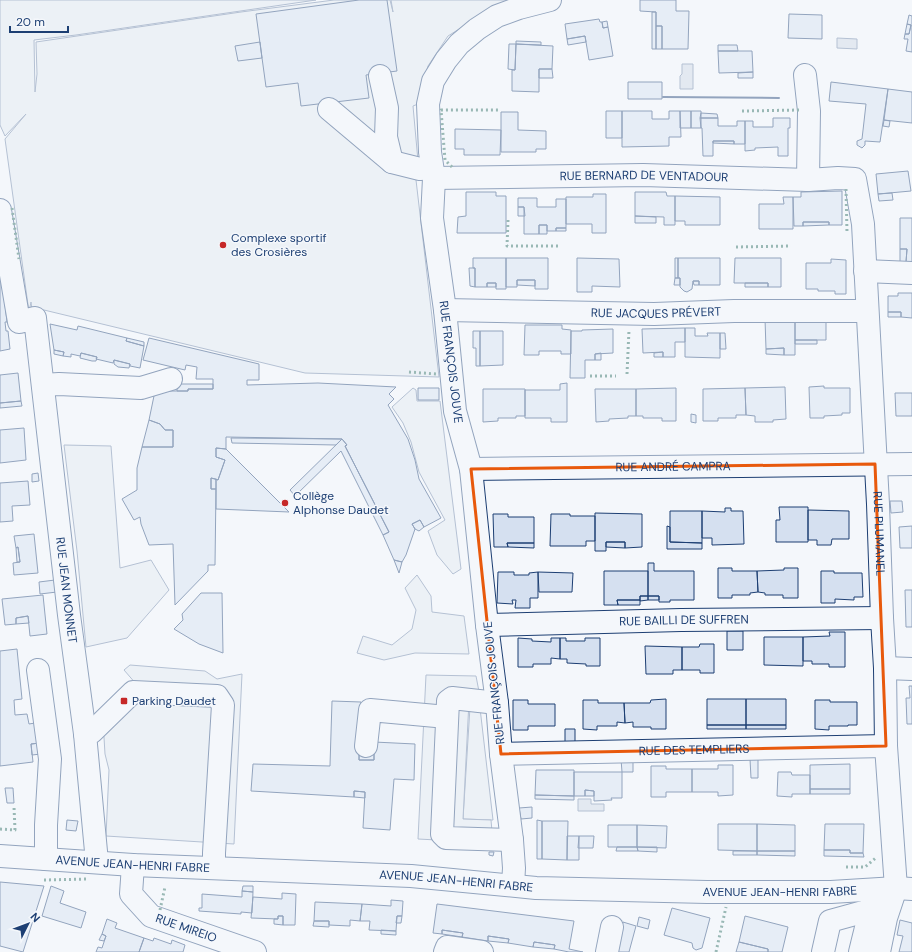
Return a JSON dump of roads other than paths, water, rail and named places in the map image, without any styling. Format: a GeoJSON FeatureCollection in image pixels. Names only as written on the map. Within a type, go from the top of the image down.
{"type":"FeatureCollection","features":[{"type":"Feature","properties":{"kind":"street","name":"RUE FRANÇOIS JOUVE"},"geometry":{"type":"LineString","coordinates":[[513,886],[514,868],[512,840],[487,625],[471,469],[455,411],[445,310],[432,218],[433,173],[430,152],[428,104],[433,81],[446,60],[459,44],[497,16],[518,8],[550,0]]}},
{"type":"Feature","properties":{"kind":"street"},"geometry":{"type":"LineString","coordinates":[[805,75],[809,111],[808,180]]}},
{"type":"Feature","properties":{"kind":"street"},"geometry":{"type":"LineString","coordinates":[[380,76],[387,108],[386,137],[392,162]]}},
{"type":"Feature","properties":{"kind":"street"},"geometry":{"type":"LineString","coordinates":[[329,109],[392,162]]}},
{"type":"Feature","properties":{"kind":"street","name":"RUE BERNARD DE VENTADOUR"},"geometry":{"type":"LineString","coordinates":[[392,162],[420,168],[433,173],[643,175],[808,180],[838,178],[855,179]]}},
{"type":"Feature","properties":{"kind":"street","name":"RUE PLUMANEL"},"geometry":{"type":"LineString","coordinates":[[855,179],[863,224],[885,668],[888,894]]}},
{"type":"Feature","properties":{"kind":"street","name":"RUE JEAN MONNET"},"geometry":{"type":"LineString","coordinates":[[0,210],[19,322],[35,318],[69,615],[85,734],[97,862]]}},
{"type":"Feature","properties":{"kind":"street"},"geometry":{"type":"LineString","coordinates":[[865,271],[912,273]]}},
{"type":"Feature","properties":{"kind":"street","name":"RUE JACQUES PRÉVERT"},"geometry":{"type":"LineString","coordinates":[[445,310],[654,314],[734,311],[867,311]]}},
{"type":"Feature","properties":{"kind":"street"},"geometry":{"type":"LineString","coordinates":[[43,385],[59,384],[141,388],[170,379]]}},
{"type":"Feature","properties":{"kind":"street","name":"RUE ANDRÉ CAMPRA"},"geometry":{"type":"LineString","coordinates":[[471,469],[912,464]]}},
{"type":"Feature","properties":{"kind":"street","name":"RUE BAILLI DE SUFFREN"},"geometry":{"type":"LineString","coordinates":[[487,625],[681,620],[882,618]]}},
{"type":"Feature","properties":{"kind":"street"},"geometry":{"type":"LineString","coordinates":[[885,668],[912,669]]}},
{"type":"Feature","properties":{"kind":"street"},"geometry":{"type":"LineString","coordinates":[[38,670],[50,760],[46,825],[46,859]]}},
{"type":"Feature","properties":{"kind":"street"},"geometry":{"type":"LineString","coordinates":[[85,734],[92,732],[133,692],[217,696],[224,705],[214,867]]}},
{"type":"Feature","properties":{"kind":"street"},"geometry":{"type":"LineString","coordinates":[[497,703],[452,698],[448,701],[442,834],[446,838],[512,840]]}},
{"type":"Feature","properties":{"kind":"street"},"geometry":{"type":"LineString","coordinates":[[366,746],[370,710],[447,717]]}},
{"type":"Feature","properties":{"kind":"street","name":"RUE DES TEMPLIERS"},"geometry":{"type":"LineString","coordinates":[[502,754],[886,746]]}},
{"type":"Feature","properties":{"kind":"street","name":"AVENUE JEAN-HENRI FABRE"},"geometry":{"type":"LineString","coordinates":[[0,856],[133,865],[214,867],[411,876],[536,888],[888,894]]}},
{"type":"Feature","properties":{"kind":"street","name":"RUE MIREIO"},"geometry":{"type":"LineString","coordinates":[[133,865],[132,894],[151,916],[255,952]]}},
{"type":"Feature","properties":{"kind":"street"},"geometry":{"type":"LineString","coordinates":[[823,952],[830,921],[888,894]]}},
{"type":"Feature","properties":{"kind":"street"},"geometry":{"type":"LineString","coordinates":[[860,952],[888,894]]}},
{"type":"Feature","properties":{"kind":"street"},"geometry":{"type":"LineString","coordinates":[[879,952],[886,918],[888,894]]}},
{"type":"Feature","properties":{"kind":"street"},"geometry":{"type":"LineString","coordinates":[[607,952],[612,927]]}},
{"type":"Feature","properties":{"kind":"street"},"geometry":{"type":"LineString","coordinates":[[446,952],[447,947],[482,952]]}},
{"type":"Feature","properties":{"kind":"place","name":"Complexe sportif des Crosières"},"geometry":{"type":"Point","coordinates":[223,245]}},
{"type":"Feature","properties":{"kind":"place","name":"Collège Alphonse Daudet"},"geometry":{"type":"Point","coordinates":[285,503]}},
{"type":"Feature","properties":{"kind":"place","name":"Parking Daudet"},"geometry":{"type":"Point","coordinates":[124,701]}}]}
